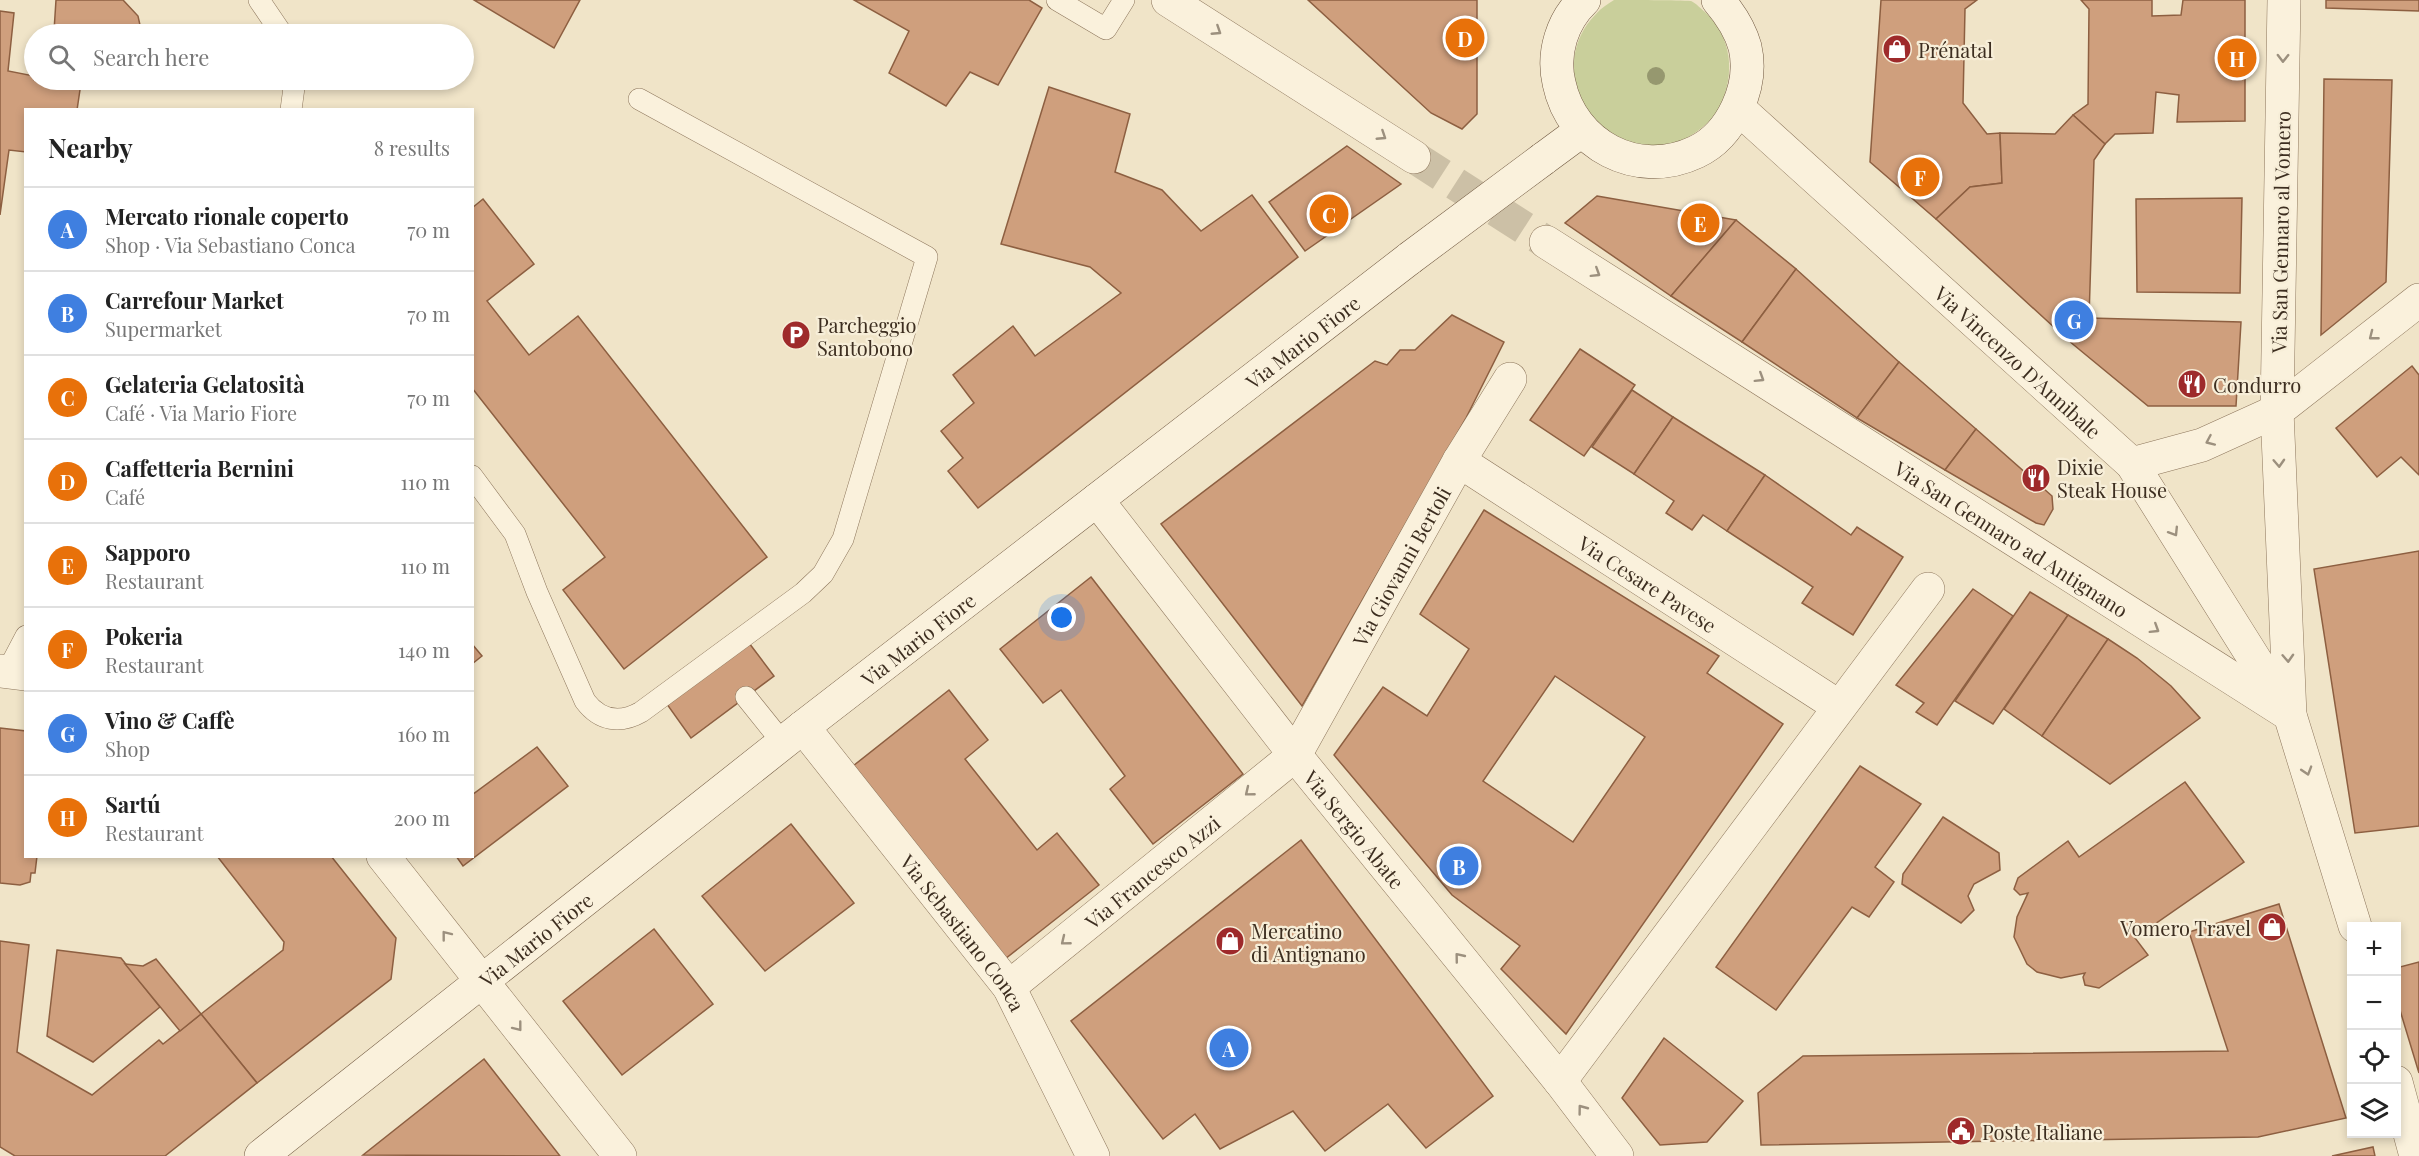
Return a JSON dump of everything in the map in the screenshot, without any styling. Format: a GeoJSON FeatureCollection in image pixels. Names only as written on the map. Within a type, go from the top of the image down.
{"type":"FeatureCollection","features":[{"type":"Feature","properties":{"kind":"street"},"geometry":{"type":"LineString","coordinates":[[1168,0],[1414,157]]}},
{"type":"Feature","properties":{"kind":"street"},"geometry":{"type":"LineString","coordinates":[[1584,0],[1574,10],[1559,39],[1556,71],[1563,104],[1581,131],[1607,152],[1639,162],[1669,161],[1697,151],[1721,132],[1738,108],[1746,79],[1745,48],[1734,20],[1718,0]]}},
{"type":"Feature","properties":{"kind":"street","name":"Via San Gennaro al Vomero"},"geometry":{"type":"LineString","coordinates":[[2284,0],[2277,411],[2290,715]]}},
{"type":"Feature","properties":{"kind":"street","name":"Via Vincenzo D'Annibale"},"geometry":{"type":"LineString","coordinates":[[1738,108],[2132,464],[2290,715]]}},
{"type":"Feature","properties":{"kind":"street","name":"Via Mario Fiore"},"geometry":{"type":"LineString","coordinates":[[261,1156],[793,735],[1410,258],[1581,131]]}},
{"type":"Feature","properties":{"kind":"street","name":"Via San Gennaro ad Antignano"},"geometry":{"type":"LineString","coordinates":[[1546,242],[2290,715]]}},
{"type":"Feature","properties":{"kind":"street"},"geometry":{"type":"LineString","coordinates":[[2132,464],[2202,445],[2277,411],[2419,300]]}},
{"type":"Feature","properties":{"kind":"street","name":"Via Giovanni Bertoli"},"geometry":{"type":"LineString","coordinates":[[1295,755],[1459,460],[1510,379]]}},
{"type":"Feature","properties":{"kind":"street","name":"Via Cesare Pavese"},"geometry":{"type":"LineString","coordinates":[[1459,460],[1838,706]]}},
{"type":"Feature","properties":{"kind":"street","name":"Via Sergio Abate"},"geometry":{"type":"LineString","coordinates":[[1096,500],[1295,755],[1560,1081],[1617,1156]]}},
{"type":"Feature","properties":{"kind":"street"},"geometry":{"type":"LineString","coordinates":[[1560,1081],[1838,706],[1928,589]]}},
{"type":"Feature","properties":{"kind":"street"},"geometry":{"type":"LineString","coordinates":[[2290,715],[2353,922]]}},
{"type":"Feature","properties":{"kind":"street","name":"Via Sebastiano Conca"},"geometry":{"type":"LineString","coordinates":[[793,735],[1009,987],[1093,1156]]}},
{"type":"Feature","properties":{"kind":"street","name":"Via Francesco Azzi"},"geometry":{"type":"LineString","coordinates":[[1009,987],[1295,755]]}},
{"type":"Feature","properties":{"kind":"street"},"geometry":{"type":"LineString","coordinates":[[385,858],[620,1156]]}},
{"type":"Feature","properties":{"kind":"street"},"geometry":{"type":"LineString","coordinates":[[2398,1084],[2416,1156]]}},
{"type":"Feature","properties":{"kind":"lane"},"geometry":{"type":"LineString","coordinates":[[259,0],[275,24]]}},
{"type":"Feature","properties":{"kind":"lane"},"geometry":{"type":"LineString","coordinates":[[1057,0],[1106,29],[1124,0]]}},
{"type":"Feature","properties":{"kind":"lane"},"geometry":{"type":"LineString","coordinates":[[291,108],[294,90]]}},
{"type":"Feature","properties":{"kind":"lane"},"geometry":{"type":"LineString","coordinates":[[474,479],[515,534],[537,592],[585,702],[593,712],[605,718],[630,718],[717,658],[803,593],[822,574],[843,539],[927,257],[639,99]]}},
{"type":"Feature","properties":{"kind":"lane"},"geometry":{"type":"LineString","coordinates":[[11,673],[24,641]]}},
{"type":"Feature","properties":{"kind":"lane"},"geometry":{"type":"LineString","coordinates":[[746,697],[793,735]]}},
{"type":"Feature","properties":{"kind":"green space"},"geometry":{"type":"Polygon","coordinates":[[[1614,0],[1691,1],[1705,12],[1721,33],[1726,44],[1729,68],[1725,92],[1712,118],[1690,136],[1662,146],[1635,145],[1611,134],[1591,116],[1578,92],[1574,66],[1579,39],[1596,14],[1614,0]]]}},
{"type":"Feature","properties":{"kind":"building"},"geometry":{"type":"Polygon","coordinates":[[[56,0],[123,0],[138,16],[140,24],[54,24],[56,0]]]}},
{"type":"Feature","properties":{"kind":"building"},"geometry":{"type":"Polygon","coordinates":[[[474,0],[580,0],[554,48],[474,0]]]}},
{"type":"Feature","properties":{"kind":"building"},"geometry":{"type":"Polygon","coordinates":[[[854,0],[1029,0],[1042,8],[998,85],[970,72],[946,106],[889,73],[909,31],[854,0]]]}},
{"type":"Feature","properties":{"kind":"building"},"geometry":{"type":"Polygon","coordinates":[[[1308,0],[1477,0],[1477,114],[1462,129],[1431,113],[1308,0]]]}},
{"type":"Feature","properties":{"kind":"building"},"geometry":{"type":"Polygon","coordinates":[[[1881,0],[1977,0],[1965,9],[1963,103],[1987,134],[2000,133],[2002,183],[1970,187],[1936,219],[1870,162],[1881,0]]]}},
{"type":"Feature","properties":{"kind":"building"},"geometry":{"type":"Polygon","coordinates":[[[2081,0],[2152,0],[2152,16],[2181,15],[2183,0],[2245,0],[2245,121],[2177,122],[2179,95],[2156,92],[2153,133],[2115,134],[2105,144],[2073,115],[2088,104],[2089,9],[2081,0]]]}},
{"type":"Feature","properties":{"kind":"building"},"geometry":{"type":"Polygon","coordinates":[[[2326,0],[2419,0],[2419,11],[2326,8],[2326,0]]]}},
{"type":"Feature","properties":{"kind":"building"},"geometry":{"type":"Polygon","coordinates":[[[0,11],[14,13],[8,71],[24,74],[24,90],[80,90],[77,108],[24,108],[24,152],[9,150],[0,215],[0,11]]]}},
{"type":"Feature","properties":{"kind":"building"},"geometry":{"type":"Polygon","coordinates":[[[2324,79],[2392,80],[2386,282],[2321,335],[2324,79]]]}},
{"type":"Feature","properties":{"kind":"building"},"geometry":{"type":"Polygon","coordinates":[[[1049,87],[1130,114],[1115,172],[1162,190],[1201,231],[1252,195],[1298,257],[978,508],[948,471],[963,458],[941,431],[974,403],[953,375],[1013,326],[1035,356],[1121,293],[1090,267],[1001,244],[1049,87]]]}},
{"type":"Feature","properties":{"kind":"building"},"geometry":{"type":"Polygon","coordinates":[[[2073,115],[2105,144],[2094,160],[2089,318],[2069,341],[1936,219],[1970,187],[2002,183],[2000,133],[2055,134],[2073,115]]]}},
{"type":"Feature","properties":{"kind":"building"},"geometry":{"type":"Polygon","coordinates":[[[1347,146],[1401,184],[1305,251],[1269,202],[1347,146]]]}},
{"type":"Feature","properties":{"kind":"building"},"geometry":{"type":"Polygon","coordinates":[[[1597,196],[1736,220],[1671,296],[1565,223],[1597,196]]]}},
{"type":"Feature","properties":{"kind":"building"},"geometry":{"type":"Polygon","coordinates":[[[2242,198],[2240,293],[2137,292],[2136,199],[2242,198]]]}},
{"type":"Feature","properties":{"kind":"building"},"geometry":{"type":"Polygon","coordinates":[[[483,199],[534,264],[487,301],[529,355],[578,316],[767,557],[624,669],[563,590],[605,557],[474,391],[474,206],[483,199]]]}},
{"type":"Feature","properties":{"kind":"building"},"geometry":{"type":"Polygon","coordinates":[[[1736,220],[1796,269],[1742,342],[1671,296],[1736,220]]]}},
{"type":"Feature","properties":{"kind":"building"},"geometry":{"type":"Polygon","coordinates":[[[1796,269],[1899,362],[1857,418],[1742,342],[1796,269]]]}},
{"type":"Feature","properties":{"kind":"building"},"geometry":{"type":"Polygon","coordinates":[[[1452,315],[1504,342],[1466,418],[1302,706],[1161,524],[1375,361],[1387,365],[1400,350],[1415,350],[1452,315]]]}},
{"type":"Feature","properties":{"kind":"building"},"geometry":{"type":"Polygon","coordinates":[[[2089,318],[2241,322],[2236,406],[2148,406],[2069,341],[2089,318]]]}},
{"type":"Feature","properties":{"kind":"building"},"geometry":{"type":"Polygon","coordinates":[[[1580,349],[1635,385],[1584,456],[1530,420],[1580,349]]]}},
{"type":"Feature","properties":{"kind":"building"},"geometry":{"type":"Polygon","coordinates":[[[1899,362],[1976,429],[1945,470],[1857,418],[1899,362]]]}},
{"type":"Feature","properties":{"kind":"building"},"geometry":{"type":"Polygon","coordinates":[[[2412,366],[2419,375],[2419,475],[2401,457],[2377,477],[2336,428],[2412,366]]]}},
{"type":"Feature","properties":{"kind":"building"},"geometry":{"type":"Polygon","coordinates":[[[1632,390],[1673,417],[1634,474],[1592,447],[1632,390]]]}},
{"type":"Feature","properties":{"kind":"building"},"geometry":{"type":"Polygon","coordinates":[[[1673,417],[1765,475],[1727,531],[1703,515],[1692,530],[1666,513],[1674,501],[1634,474],[1673,417]]]}},
{"type":"Feature","properties":{"kind":"building"},"geometry":{"type":"Polygon","coordinates":[[[1976,429],[2052,496],[2053,509],[2044,525],[2036,523],[1945,470],[1976,429]]]}},
{"type":"Feature","properties":{"kind":"building"},"geometry":{"type":"Polygon","coordinates":[[[1765,475],[1851,535],[1857,527],[1903,557],[1853,635],[1802,603],[1813,587],[1727,531],[1765,475]]]}},
{"type":"Feature","properties":{"kind":"building"},"geometry":{"type":"Polygon","coordinates":[[[1484,510],[1719,656],[1707,673],[1783,724],[1566,1034],[1501,969],[1520,946],[1452,895],[1334,755],[1383,687],[1427,716],[1469,649],[1420,614],[1484,510]],[[1555,676],[1483,781],[1573,842],[1645,737],[1555,676]]]}},
{"type":"Feature","properties":{"kind":"building"},"geometry":{"type":"Polygon","coordinates":[[[2419,551],[2419,826],[2355,833],[2314,569],[2419,551]]]}},
{"type":"Feature","properties":{"kind":"building"},"geometry":{"type":"Polygon","coordinates":[[[1091,577],[1243,774],[1153,844],[1110,789],[1125,776],[1061,690],[1043,703],[1000,649],[1091,577]]]}},
{"type":"Feature","properties":{"kind":"building"},"geometry":{"type":"Polygon","coordinates":[[[1973,589],[2013,616],[1937,725],[1916,712],[1924,703],[1896,685],[1973,589]]]}},
{"type":"Feature","properties":{"kind":"building"},"geometry":{"type":"Polygon","coordinates":[[[2030,592],[2068,615],[1993,724],[1955,701],[2030,592]]]}},
{"type":"Feature","properties":{"kind":"building"},"geometry":{"type":"Polygon","coordinates":[[[2068,615],[2108,639],[2042,736],[2004,709],[2068,615]]]}},
{"type":"Feature","properties":{"kind":"building"},"geometry":{"type":"Polygon","coordinates":[[[746,639],[774,676],[691,738],[664,700],[746,639]]]}},
{"type":"Feature","properties":{"kind":"building"},"geometry":{"type":"Polygon","coordinates":[[[2108,639],[2137,658],[2171,686],[2200,718],[2110,784],[2042,736],[2108,639]]]}},
{"type":"Feature","properties":{"kind":"building"},"geometry":{"type":"Polygon","coordinates":[[[474,646],[482,656],[474,662],[474,646]]]}},
{"type":"Feature","properties":{"kind":"building"},"geometry":{"type":"Polygon","coordinates":[[[949,690],[988,740],[965,759],[1037,850],[1057,833],[1099,885],[1005,959],[853,766],[949,690]]]}},
{"type":"Feature","properties":{"kind":"building"},"geometry":{"type":"Polygon","coordinates":[[[0,728],[24,731],[24,858],[37,858],[35,873],[31,873],[30,882],[20,885],[0,883],[0,728]]]}},
{"type":"Feature","properties":{"kind":"building"},"geometry":{"type":"Polygon","coordinates":[[[537,747],[568,786],[474,858],[474,794],[537,747]]]}},
{"type":"Feature","properties":{"kind":"building"},"geometry":{"type":"Polygon","coordinates":[[[1860,766],[1921,804],[1875,867],[1894,882],[1869,917],[1852,907],[1776,1010],[1716,967],[1860,766]]]}},
{"type":"Feature","properties":{"kind":"building"},"geometry":{"type":"Polygon","coordinates":[[[2185,782],[2244,862],[2135,938],[2148,955],[2099,988],[2085,985],[2083,977],[2085,973],[2061,978],[2037,972],[2027,964],[2014,937],[2017,917],[2028,893],[2020,895],[2014,889],[2018,878],[2068,841],[2079,857],[2185,782]]]}},
{"type":"Feature","properties":{"kind":"building"},"geometry":{"type":"Polygon","coordinates":[[[1943,817],[1999,853],[2000,870],[1974,884],[1968,896],[1974,910],[1961,923],[1902,884],[1903,874],[1943,817]]]}},
{"type":"Feature","properties":{"kind":"building"},"geometry":{"type":"Polygon","coordinates":[[[791,824],[854,903],[765,971],[702,896],[791,824]]]}},
{"type":"Feature","properties":{"kind":"building"},"geometry":{"type":"Polygon","coordinates":[[[1301,840],[1493,1096],[1426,1148],[1388,1104],[1325,1151],[1293,1111],[1220,1149],[1195,1114],[1163,1139],[1071,1021],[1301,840]]]}},
{"type":"Feature","properties":{"kind":"building"},"geometry":{"type":"Polygon","coordinates":[[[219,858],[333,858],[396,938],[391,979],[257,1083],[201,1014],[283,950],[284,942],[219,858]]]}},
{"type":"Feature","properties":{"kind":"building"},"geometry":{"type":"Polygon","coordinates":[[[457,858],[474,858],[463,866],[457,858]]]}},
{"type":"Feature","properties":{"kind":"building"},"geometry":{"type":"Polygon","coordinates":[[[2279,904],[2346,1118],[2258,1137],[1761,1145],[1758,1093],[1803,1056],[2228,1051],[2189,932],[2279,904]]]}},
{"type":"Feature","properties":{"kind":"building"},"geometry":{"type":"Polygon","coordinates":[[[654,929],[713,1004],[622,1075],[563,1001],[654,929]]]}},
{"type":"Feature","properties":{"kind":"building"},"geometry":{"type":"Polygon","coordinates":[[[0,941],[29,945],[17,1052],[92,1095],[159,1040],[163,1044],[201,1014],[257,1083],[165,1156],[15,1156],[0,1147],[0,941]]]}},
{"type":"Feature","properties":{"kind":"building"},"geometry":{"type":"Polygon","coordinates":[[[57,950],[121,958],[160,1007],[93,1062],[47,1036],[57,950]]]}},
{"type":"Feature","properties":{"kind":"building"},"geometry":{"type":"Polygon","coordinates":[[[156,959],[201,1014],[180,1031],[125,964],[143,966],[156,959]]]}},
{"type":"Feature","properties":{"kind":"building"},"geometry":{"type":"Polygon","coordinates":[[[2419,962],[2419,1073],[2401,1014],[2401,967],[2419,962]]]}},
{"type":"Feature","properties":{"kind":"building"},"geometry":{"type":"Polygon","coordinates":[[[1664,1038],[1743,1101],[1707,1142],[1660,1145],[1622,1098],[1664,1038]]]}},
{"type":"Feature","properties":{"kind":"building"},"geometry":{"type":"Polygon","coordinates":[[[484,1059],[560,1156],[363,1155],[484,1059]]]}},
{"type":"Feature","properties":{"kind":"building"},"geometry":{"type":"Polygon","coordinates":[[[2373,1147],[2375,1156],[2332,1156],[2373,1147]]]}},
{"type":"Feature","properties":{"kind":"tunnel"},"geometry":{"type":"LineString","coordinates":[[1414,157],[1546,242]]}},
{"type":"Feature","properties":{"kind":"place","name":"Caffetteria Bernini"},"geometry":{"type":"Point","coordinates":[1465,38]}},
{"type":"Feature","properties":{"kind":"place","name":"Prénatal"},"geometry":{"type":"Point","coordinates":[1897,49]}},
{"type":"Feature","properties":{"kind":"place","name":"Sartú"},"geometry":{"type":"Point","coordinates":[2237,58]}},
{"type":"Feature","properties":{"kind":"place","name":"Pokeria"},"geometry":{"type":"Point","coordinates":[1920,177]}},
{"type":"Feature","properties":{"kind":"place","name":"Gelateria Gelatosità"},"geometry":{"type":"Point","coordinates":[1329,214]}},
{"type":"Feature","properties":{"kind":"place","name":"Sapporo"},"geometry":{"type":"Point","coordinates":[1700,223]}},
{"type":"Feature","properties":{"kind":"place","name":"Vino & Caffè"},"geometry":{"type":"Point","coordinates":[2074,320]}},
{"type":"Feature","properties":{"kind":"place","name":"Parcheggio Santobono"},"geometry":{"type":"Point","coordinates":[796,335]}},
{"type":"Feature","properties":{"kind":"place","name":"Condurro"},"geometry":{"type":"Point","coordinates":[2192,384]}},
{"type":"Feature","properties":{"kind":"place","name":"Dixie Steak House"},"geometry":{"type":"Point","coordinates":[2036,478]}},
{"type":"Feature","properties":{"kind":"place","name":"Carrefour Market"},"geometry":{"type":"Point","coordinates":[1459,866]}},
{"type":"Feature","properties":{"kind":"place","name":"Vomero Travel"},"geometry":{"type":"Point","coordinates":[2272,927]}},
{"type":"Feature","properties":{"kind":"place","name":"Mercatino di Antignano"},"geometry":{"type":"Point","coordinates":[1230,941]}},
{"type":"Feature","properties":{"kind":"place","name":"Mercato rionale coperto"},"geometry":{"type":"Point","coordinates":[1229,1048]}},
{"type":"Feature","properties":{"kind":"place","name":"Poste Italiane"},"geometry":{"type":"Point","coordinates":[1961,1131]}}]}
